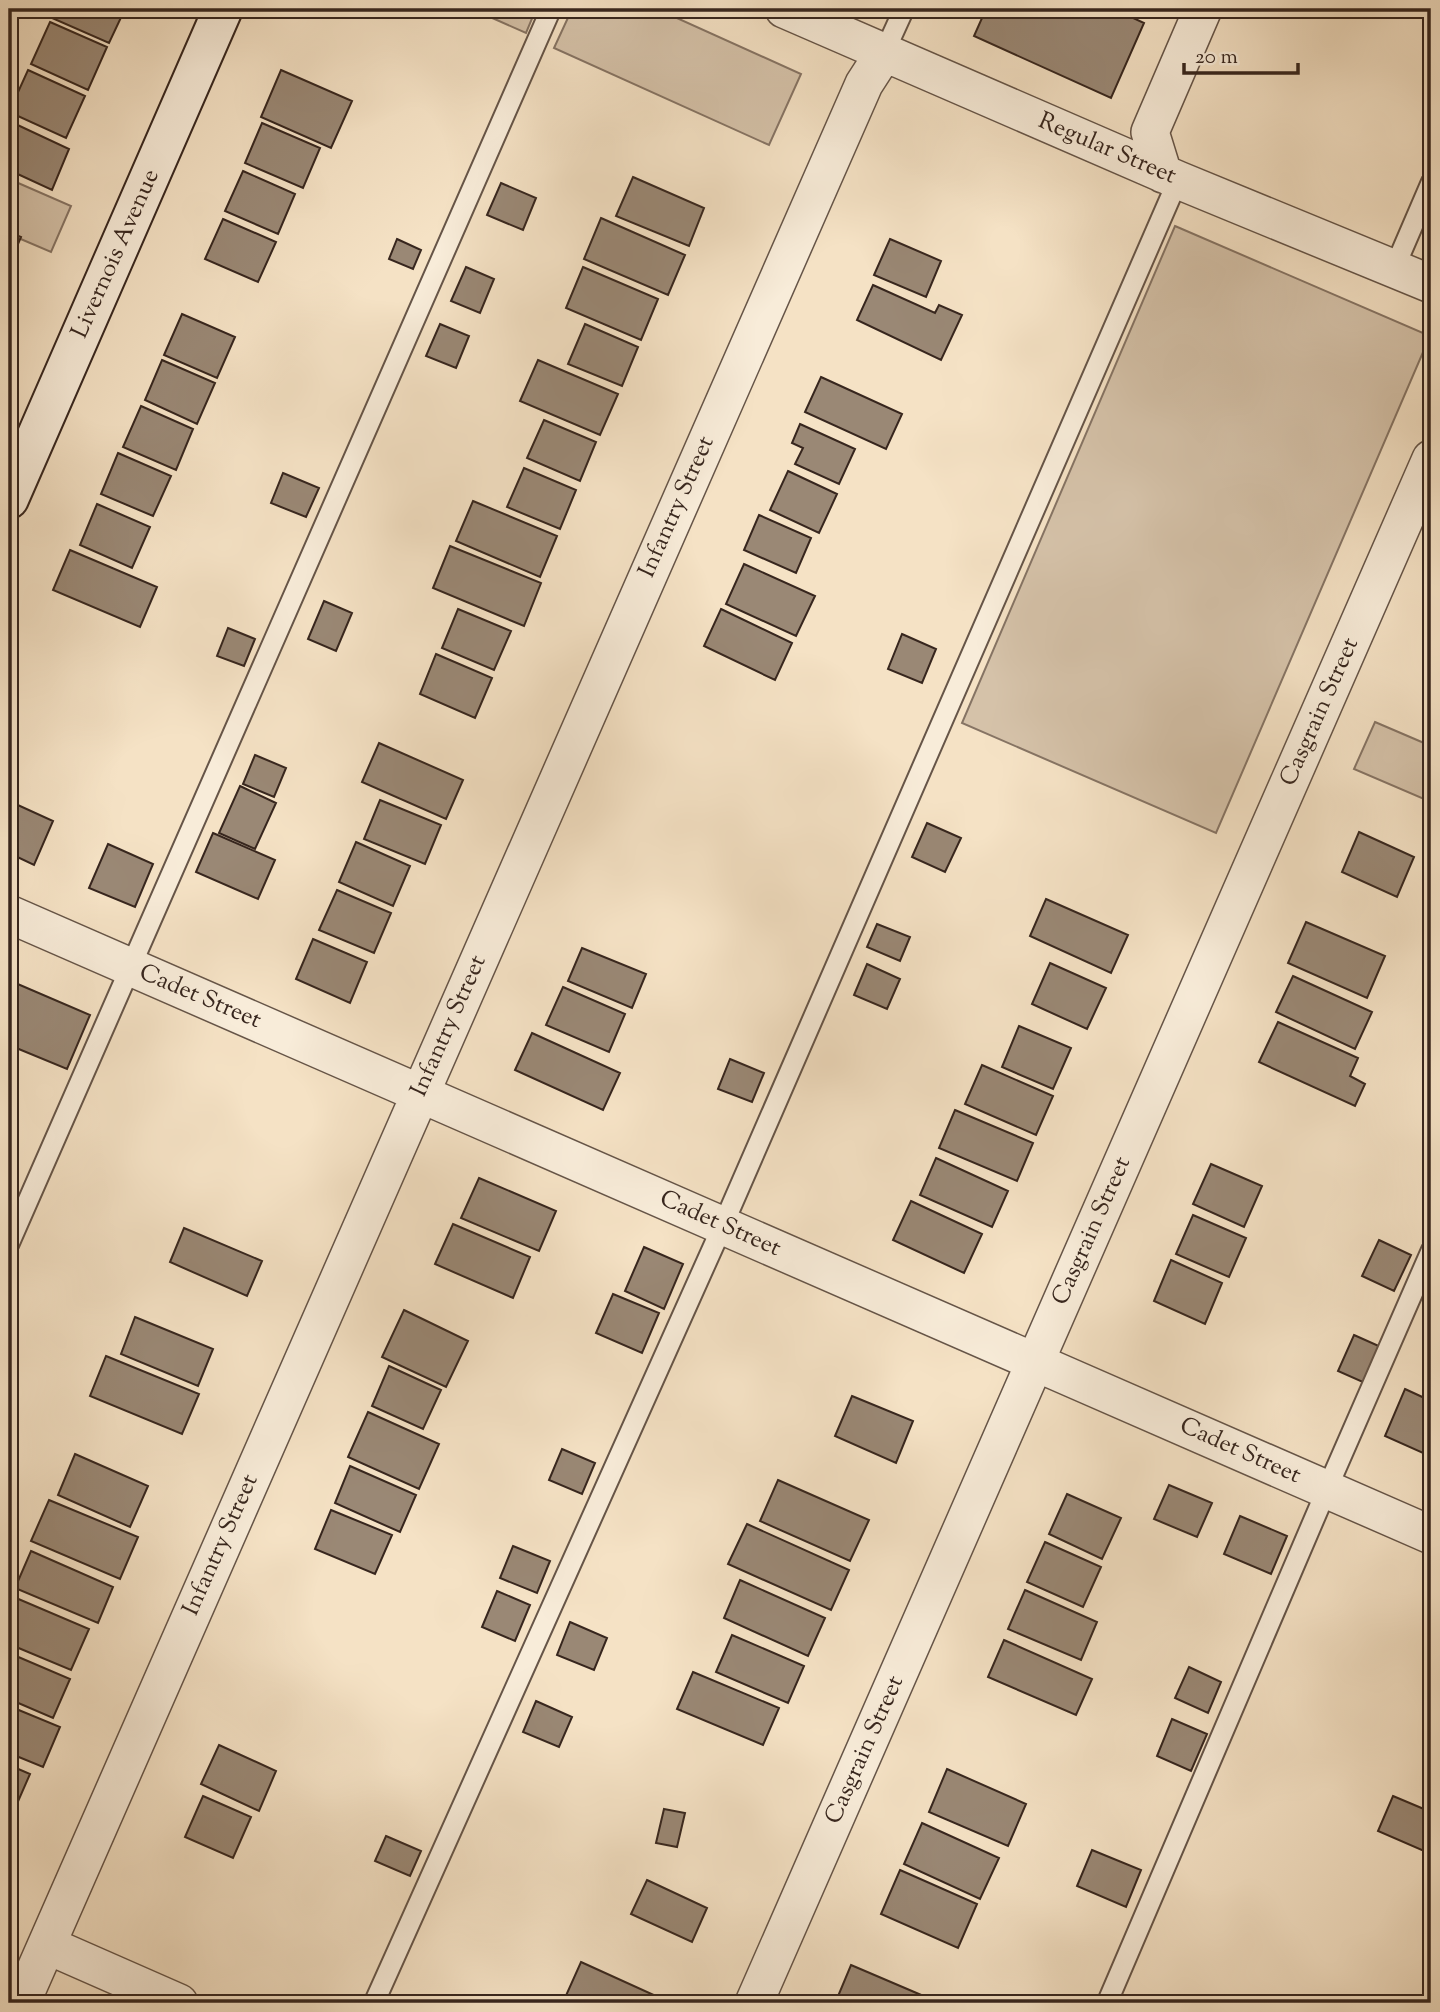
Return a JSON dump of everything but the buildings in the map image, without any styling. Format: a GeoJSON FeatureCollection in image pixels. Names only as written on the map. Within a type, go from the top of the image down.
{"type":"FeatureCollection","features":[{"type":"Feature","properties":{"kind":"main road","name":"Livernois Avenue"},"geometry":{"type":"LineString","coordinates":[[9,499],[223,9]]}},
{"type":"Feature","properties":{"kind":"street","name":"Regular Street"},"geometry":{"type":"LineString","coordinates":[[784,9],[1170,177],[1431,284]]}},
{"type":"Feature","properties":{"kind":"street"},"geometry":{"type":"LineString","coordinates":[[1170,177],[1150,132],[1203,9]]}},
{"type":"Feature","properties":{"kind":"street","name":"Infantry Street"},"geometry":{"type":"LineString","coordinates":[[21,2003],[864,84],[884,53]]}},
{"type":"Feature","properties":{"kind":"street","name":"Casgrain Street"},"geometry":{"type":"LineString","coordinates":[[754,2003],[1431,459]]}},
{"type":"Feature","properties":{"kind":"street","name":"Cadet Street"},"geometry":{"type":"LineString","coordinates":[[9,914],[1431,1535]]}},
{"type":"Feature","properties":{"kind":"street"},"geometry":{"type":"LineString","coordinates":[[47,1945],[180,2003]]}},
{"type":"Feature","properties":{"kind":"lane"},"geometry":{"type":"LineString","coordinates":[[9,1244],[551,9]]}},
{"type":"Feature","properties":{"kind":"lane"},"geometry":{"type":"LineString","coordinates":[[884,53],[904,9]]}},
{"type":"Feature","properties":{"kind":"lane"},"geometry":{"type":"LineString","coordinates":[[374,2003],[723,1225],[1170,177]]}},
{"type":"Feature","properties":{"kind":"lane"},"geometry":{"type":"LineString","coordinates":[[1394,269],[1431,183]]}},
{"type":"Feature","properties":{"kind":"lane"},"geometry":{"type":"LineString","coordinates":[[1107,2003],[1431,1251]]}},
{"type":"Feature","properties":{"kind":"shaded area"},"geometry":{"type":"Polygon","coordinates":[[[472,9],[536,9],[526,33],[472,9]]]}},
{"type":"Feature","properties":{"kind":"shaded area"},"geometry":{"type":"Polygon","coordinates":[[[572,9],[657,9],[801,74],[769,145],[554,48],[572,9]]]}},
{"type":"Feature","properties":{"kind":"shaded area"},"geometry":{"type":"Polygon","coordinates":[[[9,179],[71,206],[51,252],[9,234],[9,179]]]}},
{"type":"Feature","properties":{"kind":"shaded area"},"geometry":{"type":"Polygon","coordinates":[[[1175,226],[1430,336],[1216,833],[962,723],[1175,226]]]}},
{"type":"Feature","properties":{"kind":"shaded area"},"geometry":{"type":"Polygon","coordinates":[[[1375,722],[1431,746],[1431,802],[1354,769],[1375,722]]]}}]}
